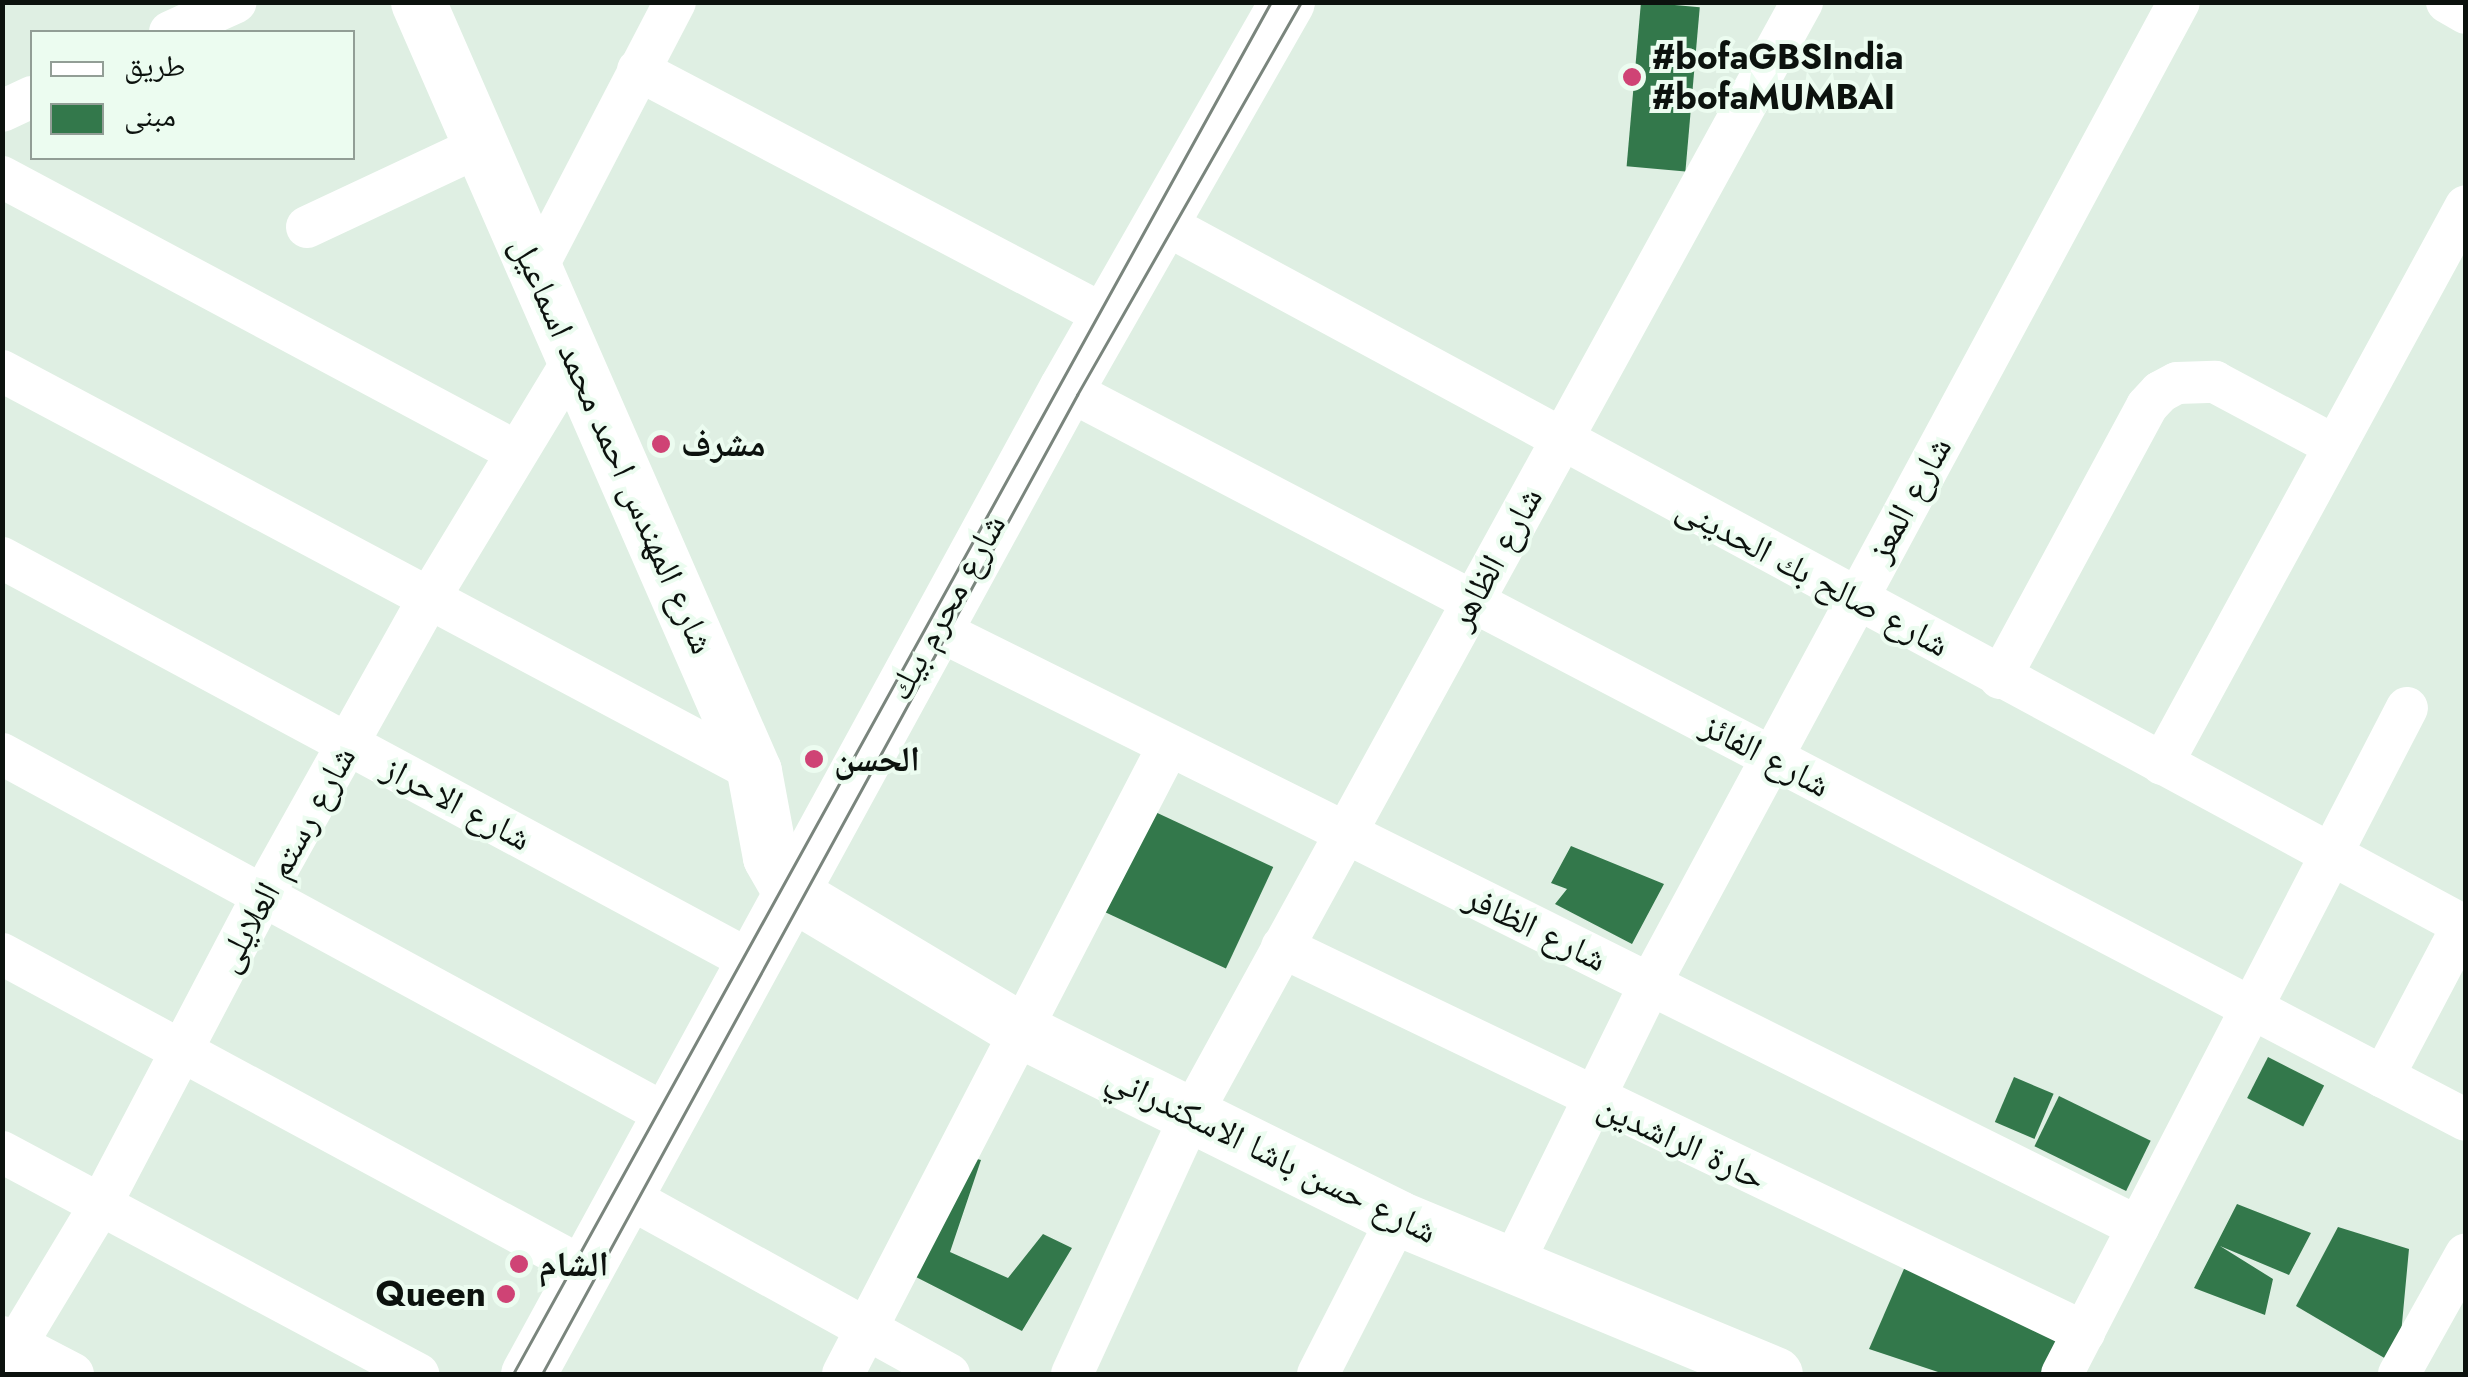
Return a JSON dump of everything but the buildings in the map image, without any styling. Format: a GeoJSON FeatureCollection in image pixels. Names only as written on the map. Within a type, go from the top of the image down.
{"type":"FeatureCollection","features":[{"type":"Feature","properties":{"kind":"street"},"geometry":{"type":"LineString","coordinates":[[174,30],[236,2]]}},
{"type":"Feature","properties":{"kind":"street","name":"شارع المهندس احمد محمد اسماعيل"},"geometry":{"type":"LineString","coordinates":[[418,2],[576,356],[754,771],[770,857],[790,892]]}},
{"type":"Feature","properties":{"kind":"street"},"geometry":{"type":"LineString","coordinates":[[537,267],[675,2]]}},
{"type":"Feature","properties":{"kind":"street","name":"شارع محرم بيك"},"geometry":{"type":"LineString","coordinates":[[528,1374],[1066,388],[1286,2]]}},
{"type":"Feature","properties":{"kind":"street","name":"شارع الظاهر"},"geometry":{"type":"LineString","coordinates":[[1072,1374],[1191,1116],[1802,2]]}},
{"type":"Feature","properties":{"kind":"street","name":"شارع المعز"},"geometry":{"type":"LineString","coordinates":[[1510,1267],[1650,984],[1770,757],[2179,2]]}},
{"type":"Feature","properties":{"kind":"street"},"geometry":{"type":"LineString","coordinates":[[2447,2],[2466,13]]}},
{"type":"Feature","properties":{"kind":"street"},"geometry":{"type":"LineString","coordinates":[[638,70],[1108,317]]}},
{"type":"Feature","properties":{"kind":"street"},"geometry":{"type":"LineString","coordinates":[[2,111],[30,98]]}},
{"type":"Feature","properties":{"kind":"street"},"geometry":{"type":"LineString","coordinates":[[307,227],[480,146]]}},
{"type":"Feature","properties":{"kind":"street"},"geometry":{"type":"LineString","coordinates":[[2,177],[515,451]]}},
{"type":"Feature","properties":{"kind":"street"},"geometry":{"type":"LineString","coordinates":[[2162,764],[2466,206]]}},
{"type":"Feature","properties":{"kind":"street","name":"شارع صالح بك الحدينى"},"geometry":{"type":"LineString","coordinates":[[1161,222],[1854,600],[2464,926]]}},
{"type":"Feature","properties":{"kind":"street","name":"شارع رستم العلايلى"},"geometry":{"type":"LineString","coordinates":[[6,1349],[101,1204],[263,894],[428,600],[576,356]]}},
{"type":"Feature","properties":{"kind":"street"},"geometry":{"type":"LineString","coordinates":[[2,371],[754,771]]}},
{"type":"Feature","properties":{"kind":"street"},"geometry":{"type":"LineString","coordinates":[[2000,678],[2146,406],[2160,392],[2178,383],[2215,382],[2334,446]]}},
{"type":"Feature","properties":{"kind":"street","name":"شارع الفائز"},"geometry":{"type":"LineString","coordinates":[[1066,388],[2466,1120]]}},
{"type":"Feature","properties":{"kind":"street","name":"شارع الاحراز"},"geometry":{"type":"LineString","coordinates":[[2,558],[753,962]]}},
{"type":"Feature","properties":{"kind":"street","name":"شارع الظافر"},"geometry":{"type":"LineString","coordinates":[[934,628],[2138,1227]]}},
{"type":"Feature","properties":{"kind":"street"},"geometry":{"type":"LineString","coordinates":[[2062,1374],[2407,708]]}},
{"type":"Feature","properties":{"kind":"street"},"geometry":{"type":"LineString","coordinates":[[843,1374],[1169,745]]}},
{"type":"Feature","properties":{"kind":"street"},"geometry":{"type":"LineString","coordinates":[[2,754],[669,1116]]}},
{"type":"Feature","properties":{"kind":"street","name":"شارع حسن باشا الاسكندراني"},"geometry":{"type":"LineString","coordinates":[[790,892],[1022,1031],[1398,1218],[1775,1374]]}},
{"type":"Feature","properties":{"kind":"street"},"geometry":{"type":"LineString","coordinates":[[2383,1077],[2464,926]]}},
{"type":"Feature","properties":{"kind":"street","name":"حارة الراشدين"},"geometry":{"type":"LineString","coordinates":[[1282,947],[1591,1100],[2084,1332]]}},
{"type":"Feature","properties":{"kind":"street"},"geometry":{"type":"LineString","coordinates":[[2,954],[586,1269]]}},
{"type":"Feature","properties":{"kind":"street"},"geometry":{"type":"LineString","coordinates":[[2,1152],[418,1374]]}},
{"type":"Feature","properties":{"kind":"street"},"geometry":{"type":"LineString","coordinates":[[626,1196],[950,1374]]}},
{"type":"Feature","properties":{"kind":"street"},"geometry":{"type":"LineString","coordinates":[[1318,1374],[1398,1218]]}},
{"type":"Feature","properties":{"kind":"street"},"geometry":{"type":"LineString","coordinates":[[2399,1374],[2466,1254]]}},
{"type":"Feature","properties":{"kind":"street"},"geometry":{"type":"LineString","coordinates":[[6,1349],[73,1374]]}},
{"type":"Feature","properties":{"kind":"tram line"},"geometry":{"type":"LineString","coordinates":[[513,1374],[1271,2]]}},
{"type":"Feature","properties":{"kind":"tram line"},"geometry":{"type":"LineString","coordinates":[[542,1374],[1077,395],[1301,2]]}},
{"type":"Feature","properties":{"kind":"place","name":"#bofaGBSIndia #bofaMUMBAI"},"geometry":{"type":"Point","coordinates":[1632,77]}},
{"type":"Feature","properties":{"kind":"place","name":"مشرف"},"geometry":{"type":"Point","coordinates":[661,444]}},
{"type":"Feature","properties":{"kind":"place","name":"الحسن"},"geometry":{"type":"Point","coordinates":[814,759]}},
{"type":"Feature","properties":{"kind":"place","name":"الشام"},"geometry":{"type":"Point","coordinates":[519,1264]}},
{"type":"Feature","properties":{"kind":"place","name":"Queen"},"geometry":{"type":"Point","coordinates":[506,1294]}}]}
